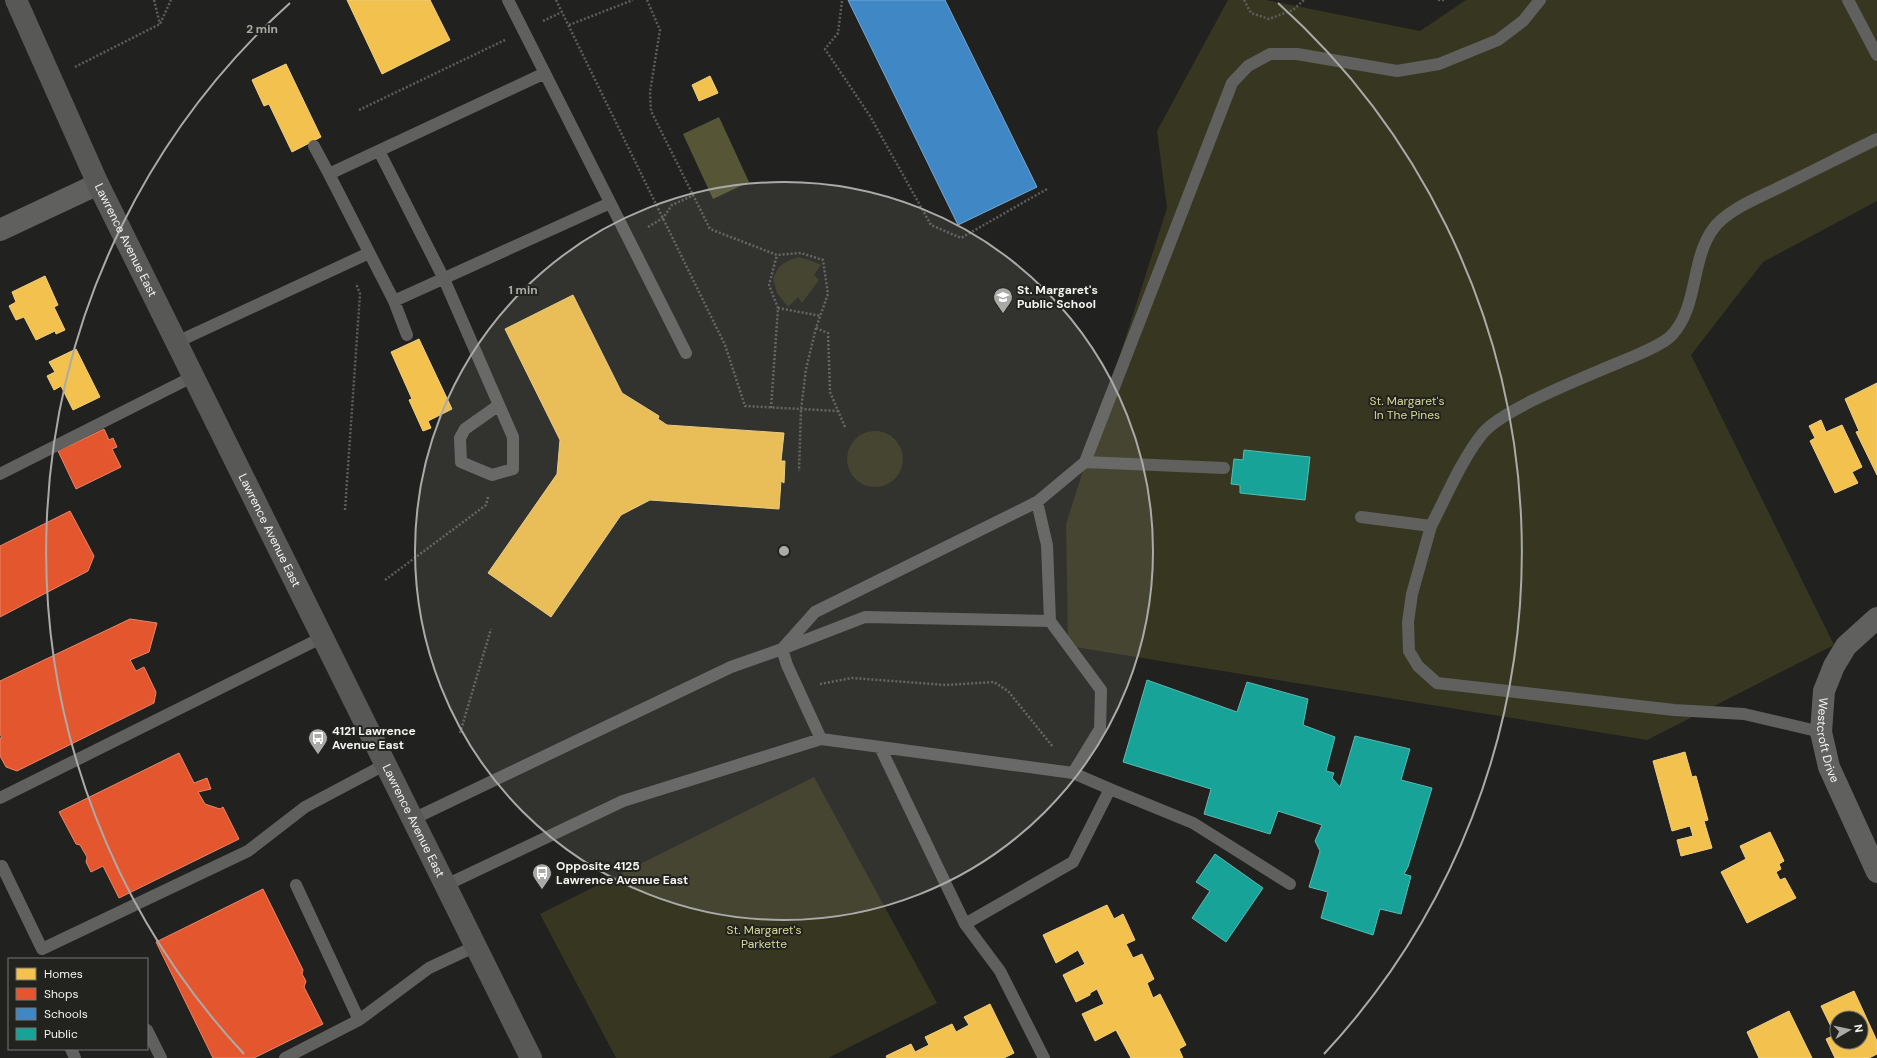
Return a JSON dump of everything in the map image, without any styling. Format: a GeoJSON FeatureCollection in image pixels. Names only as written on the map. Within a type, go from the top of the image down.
{"type":"FeatureCollection","features":[{"type":"Feature","properties":{"kind":"main road","name":"Lawrence Avenue East"},"geometry":{"type":"LineString","coordinates":[[16,0],[98,184],[531,1058]]}},
{"type":"Feature","properties":{"kind":"street"},"geometry":{"type":"LineString","coordinates":[[0,230],[98,184]]}},
{"type":"Feature","properties":{"kind":"street","name":"Westcroft Drive"},"geometry":{"type":"LineString","coordinates":[[1877,618],[1846,646],[1834,666],[1824,691],[1821,732],[1829,767],[1877,872]]}},
{"type":"Feature","properties":{"kind":"lane"},"geometry":{"type":"LineString","coordinates":[[508,0],[686,353]]}},
{"type":"Feature","properties":{"kind":"lane"},"geometry":{"type":"LineString","coordinates":[[782,649],[815,612],[1037,502],[1085,462],[1232,84],[1248,66],[1270,54],[1297,54],[1397,70],[1439,64],[1498,40],[1523,21],[1540,0]]}},
{"type":"Feature","properties":{"kind":"lane"},"geometry":{"type":"LineString","coordinates":[[1848,0],[1877,55]]}},
{"type":"Feature","properties":{"kind":"lane"},"geometry":{"type":"LineString","coordinates":[[329,174],[545,73]]}},
{"type":"Feature","properties":{"kind":"lane"},"geometry":{"type":"LineString","coordinates":[[1821,732],[1744,714],[1674,710],[1437,683],[1418,666],[1409,651],[1408,622],[1412,594],[1431,526],[1468,456],[1484,432],[1508,414],[1576,381],[1648,350],[1671,336],[1684,316],[1692,292],[1698,260],[1713,229],[1736,209],[1877,139]]}},
{"type":"Feature","properties":{"kind":"lane"},"geometry":{"type":"LineString","coordinates":[[314,146],[394,301],[407,335]]}},
{"type":"Feature","properties":{"kind":"lane"},"geometry":{"type":"LineString","coordinates":[[379,151],[444,279],[514,437],[513,469],[492,475],[461,462],[460,438],[465,429],[499,405]]}},
{"type":"Feature","properties":{"kind":"lane"},"geometry":{"type":"LineString","coordinates":[[394,301],[610,203]]}},
{"type":"Feature","properties":{"kind":"lane"},"geometry":{"type":"LineString","coordinates":[[177,342],[369,253]]}},
{"type":"Feature","properties":{"kind":"lane"},"geometry":{"type":"LineString","coordinates":[[0,474],[194,376]]}},
{"type":"Feature","properties":{"kind":"lane"},"geometry":{"type":"LineString","coordinates":[[1085,462],[1224,468]]}},
{"type":"Feature","properties":{"kind":"lane"},"geometry":{"type":"LineString","coordinates":[[1037,502],[1047,545],[1050,622],[1101,690],[1100,729],[1073,773]]}},
{"type":"Feature","properties":{"kind":"lane"},"geometry":{"type":"LineString","coordinates":[[1361,517],[1431,526]]}},
{"type":"Feature","properties":{"kind":"lane"},"geometry":{"type":"LineString","coordinates":[[413,819],[731,667],[865,617],[1050,622]]}},
{"type":"Feature","properties":{"kind":"lane"},"geometry":{"type":"LineString","coordinates":[[0,798],[323,637]]}},
{"type":"Feature","properties":{"kind":"lane"},"geometry":{"type":"LineString","coordinates":[[782,649],[787,665],[821,739]]}},
{"type":"Feature","properties":{"kind":"lane"},"geometry":{"type":"LineString","coordinates":[[446,885],[623,801],[821,739],[1073,773],[1193,823],[1290,884]]}},
{"type":"Feature","properties":{"kind":"lane"},"geometry":{"type":"LineString","coordinates":[[880,747],[965,924],[1000,972],[1044,1058]]}},
{"type":"Feature","properties":{"kind":"lane"},"geometry":{"type":"LineString","coordinates":[[0,867],[2,866],[42,949],[248,851],[306,807],[386,764]]}},
{"type":"Feature","properties":{"kind":"lane"},"geometry":{"type":"LineString","coordinates":[[965,924],[1073,862],[1110,789]]}},
{"type":"Feature","properties":{"kind":"lane"},"geometry":{"type":"LineString","coordinates":[[296,885],[359,1020]]}},
{"type":"Feature","properties":{"kind":"lane"},"geometry":{"type":"LineString","coordinates":[[285,1058],[359,1020],[429,968],[476,946]]}},
{"type":"Feature","properties":{"kind":"lane"},"geometry":{"type":"LineString","coordinates":[[148,1032],[161,1058]]}},
{"type":"Feature","properties":{"kind":"path"},"geometry":{"type":"LineString","coordinates":[[154,0],[160,24]]}},
{"type":"Feature","properties":{"kind":"path"},"geometry":{"type":"LineString","coordinates":[[52,80],[160,24],[171,0]]}},
{"type":"Feature","properties":{"kind":"path"},"geometry":{"type":"LineString","coordinates":[[556,0],[725,345],[745,406],[801,410],[838,410]]}},
{"type":"Feature","properties":{"kind":"path"},"geometry":{"type":"LineString","coordinates":[[568,25],[634,0]]}},
{"type":"Feature","properties":{"kind":"path"},"geometry":{"type":"LineString","coordinates":[[647,0],[660,30],[650,92],[651,110],[710,229],[777,255],[801,253],[823,260],[828,294],[816,328],[806,369],[801,410],[799,471]]}},
{"type":"Feature","properties":{"kind":"path"},"geometry":{"type":"LineString","coordinates":[[1244,0],[1251,13],[1269,19],[1293,10],[1304,0]]}},
{"type":"Feature","properties":{"kind":"path"},"geometry":{"type":"LineString","coordinates":[[1438,0],[1446,0]]}},
{"type":"Feature","properties":{"kind":"path"},"geometry":{"type":"LineString","coordinates":[[842,1],[838,33],[825,49],[870,116],[931,225],[961,238],[1047,189]]}},
{"type":"Feature","properties":{"kind":"path"},"geometry":{"type":"LineString","coordinates":[[359,110],[562,12]]}},
{"type":"Feature","properties":{"kind":"path"},"geometry":{"type":"LineString","coordinates":[[628,238],[664,218],[672,204],[694,195]]}},
{"type":"Feature","properties":{"kind":"path"},"geometry":{"type":"LineString","coordinates":[[771,408],[778,308],[769,285],[777,255]]}},
{"type":"Feature","properties":{"kind":"path"},"geometry":{"type":"LineString","coordinates":[[345,510],[360,294],[349,262]]}},
{"type":"Feature","properties":{"kind":"path"},"geometry":{"type":"LineString","coordinates":[[778,308],[821,316]]}},
{"type":"Feature","properties":{"kind":"path"},"geometry":{"type":"LineString","coordinates":[[816,328],[828,333],[830,392],[845,427]]}},
{"type":"Feature","properties":{"kind":"path"},"geometry":{"type":"LineString","coordinates":[[385,580],[486,505],[492,475]]}},
{"type":"Feature","properties":{"kind":"path"},"geometry":{"type":"LineString","coordinates":[[460,733],[491,629]]}},
{"type":"Feature","properties":{"kind":"path"},"geometry":{"type":"LineString","coordinates":[[797,688],[852,678],[946,685],[994,682],[1008,691],[1073,773]]}},
{"type":"Feature","properties":{"kind":"green space","name":"St. Margaret's In The Pines"},"geometry":{"type":"Polygon","coordinates":[[[1228,0],[1266,0],[1420,31],[1466,0],[1877,0],[1877,201],[1763,262],[1691,355],[1834,645],[1647,740],[1068,646],[1066,524],[1167,208],[1157,131],[1228,0]]]}},
{"type":"Feature","properties":{"kind":"green space"},"geometry":{"type":"Polygon","coordinates":[[[799,257],[821,265],[814,275],[819,280],[802,303],[798,297],[788,307],[777,293],[773,279],[777,270],[782,264],[799,257]]]}},
{"type":"Feature","properties":{"kind":"green space"},"geometry":{"type":"Polygon","coordinates":[[[869,431],[881,431],[891,435],[899,443],[903,453],[903,465],[899,475],[891,483],[881,487],[869,487],[859,483],[851,475],[847,465],[847,453],[851,443],[859,435],[869,431]]]}},
{"type":"Feature","properties":{"kind":"green space","name":"St. Margaret's Parkette"},"geometry":{"type":"Polygon","coordinates":[[[814,777],[937,1003],[828,1058],[616,1058],[540,914],[814,777]]]}},
{"type":"Feature","properties":{"kind":"shaded area"},"geometry":{"type":"Polygon","coordinates":[[[719,117],[749,182],[713,199],[683,134],[719,117]]]}},
{"type":"Feature","properties":{"kind":"building: Homes"},"geometry":{"type":"Polygon","coordinates":[[[347,0],[430,0],[450,40],[382,74],[347,0]]]}},
{"type":"Feature","properties":{"kind":"building: Homes"},"geometry":{"type":"Polygon","coordinates":[[[286,64],[321,137],[292,152],[269,104],[264,106],[252,80],[286,64]]]}},
{"type":"Feature","properties":{"kind":"building: Homes"},"geometry":{"type":"Polygon","coordinates":[[[710,76],[718,93],[699,101],[692,85],[710,76]]]}},
{"type":"Feature","properties":{"kind":"building: Homes"},"geometry":{"type":"Polygon","coordinates":[[[45,276],[58,305],[54,307],[65,330],[56,334],[55,331],[36,340],[24,317],[16,320],[9,306],[16,302],[12,292],[45,276]]]}},
{"type":"Feature","properties":{"kind":"building: Homes"},"geometry":{"type":"Polygon","coordinates":[[[573,295],[622,393],[659,416],[658,419],[667,425],[784,433],[781,461],[785,461],[784,483],[781,481],[779,509],[650,500],[621,515],[551,617],[488,573],[557,474],[560,440],[505,329],[573,295]]]}},
{"type":"Feature","properties":{"kind":"building: Homes"},"geometry":{"type":"Polygon","coordinates":[[[419,339],[452,409],[428,421],[431,428],[423,431],[409,400],[412,399],[391,352],[419,339]]]}},
{"type":"Feature","properties":{"kind":"building: Homes"},"geometry":{"type":"Polygon","coordinates":[[[76,349],[100,397],[73,410],[61,386],[54,390],[47,376],[55,372],[49,362],[76,349]]]}},
{"type":"Feature","properties":{"kind":"building: Homes"},"geometry":{"type":"Polygon","coordinates":[[[1877,383],[1877,475],[1856,432],[1859,431],[1845,399],[1877,383]]]}},
{"type":"Feature","properties":{"kind":"building: Homes"},"geometry":{"type":"Polygon","coordinates":[[[1821,420],[1826,432],[1842,425],[1862,467],[1852,472],[1858,483],[1835,493],[1810,441],[1815,438],[1809,426],[1821,420]]]}},
{"type":"Feature","properties":{"kind":"building: Homes"},"geometry":{"type":"Polygon","coordinates":[[[1685,752],[1692,777],[1696,776],[1708,820],[1704,821],[1712,848],[1681,856],[1677,840],[1693,836],[1690,826],[1672,831],[1653,761],[1685,752]]]}},
{"type":"Feature","properties":{"kind":"building: Homes"},"geometry":{"type":"Polygon","coordinates":[[[1770,832],[1784,861],[1779,864],[1781,869],[1776,872],[1780,880],[1785,878],[1796,898],[1747,923],[1721,872],[1746,859],[1740,846],[1770,832]]]}},
{"type":"Feature","properties":{"kind":"building: Homes"},"geometry":{"type":"Polygon","coordinates":[[[1107,905],[1114,919],[1123,914],[1135,940],[1126,944],[1133,958],[1142,954],[1154,979],[1147,983],[1153,998],[1160,994],[1186,1045],[1179,1049],[1183,1058],[1131,1058],[1116,1030],[1095,1041],[1082,1014],[1104,1004],[1097,989],[1090,993],[1090,995],[1076,1002],[1063,975],[1085,964],[1078,950],[1056,963],[1043,935],[1107,905]]]}},
{"type":"Feature","properties":{"kind":"building: Homes"},"geometry":{"type":"Polygon","coordinates":[[[1854,991],[1863,1010],[1829,1010],[1829,1023],[1821,1006],[1854,991]]]}},
{"type":"Feature","properties":{"kind":"building: Homes"},"geometry":{"type":"Polygon","coordinates":[[[990,1004],[1014,1053],[1004,1058],[887,1058],[886,1056],[911,1044],[915,1052],[929,1045],[925,1037],[952,1024],[956,1032],[969,1025],[964,1017],[990,1004]]]}},
{"type":"Feature","properties":{"kind":"building: Homes"},"geometry":{"type":"Polygon","coordinates":[[[1789,1011],[1812,1058],[1759,1058],[1747,1032],[1789,1011]]]}},
{"type":"Feature","properties":{"kind":"building: Homes"},"geometry":{"type":"Polygon","coordinates":[[[1869,1024],[1877,1041],[1877,1054],[1869,1058],[1835,1058],[1831,1050],[1869,1050],[1869,1024]]]}},
{"type":"Feature","properties":{"kind":"building: Homes"},"geometry":{"type":"Polygon","coordinates":[[[1829,1038],[1829,1045],[1826,1039],[1829,1038]]]}},
{"type":"Feature","properties":{"kind":"building: Shops"},"geometry":{"type":"Polygon","coordinates":[[[104,429],[109,440],[113,438],[117,447],[112,449],[121,467],[76,489],[58,451],[104,429]]]}},
{"type":"Feature","properties":{"kind":"building: Shops"},"geometry":{"type":"Polygon","coordinates":[[[70,511],[94,556],[88,571],[0,617],[0,546],[70,511]]]}},
{"type":"Feature","properties":{"kind":"building: Shops"},"geometry":{"type":"Polygon","coordinates":[[[130,619],[157,623],[149,652],[130,660],[136,671],[144,667],[156,692],[154,703],[17,771],[6,767],[0,756],[0,738],[2,738],[0,734],[0,681],[130,619]]]}},
{"type":"Feature","properties":{"kind":"building: Shops"},"geometry":{"type":"Polygon","coordinates":[[[179,753],[194,783],[207,778],[211,789],[198,792],[205,804],[220,809],[223,807],[239,839],[119,898],[103,866],[91,872],[86,862],[87,857],[80,845],[76,844],[59,812],[179,753]]]}},
{"type":"Feature","properties":{"kind":"building: Shops"},"geometry":{"type":"Polygon","coordinates":[[[263,889],[303,970],[302,974],[306,981],[304,987],[323,1024],[254,1058],[213,1058],[156,942],[263,889]]]}},
{"type":"Feature","properties":{"kind":"building: Schools"},"geometry":{"type":"Polygon","coordinates":[[[848,0],[945,0],[1037,187],[958,225],[848,0]]]}},
{"type":"Feature","properties":{"kind":"building: Public"},"geometry":{"type":"Polygon","coordinates":[[[1244,450],[1310,457],[1305,500],[1240,493],[1240,485],[1231,484],[1234,459],[1243,460],[1244,450]]]}},
{"type":"Feature","properties":{"kind":"building: Public"},"geometry":{"type":"Polygon","coordinates":[[[1147,680],[1237,712],[1247,682],[1308,699],[1303,725],[1335,737],[1326,771],[1334,773],[1332,778],[1340,787],[1355,736],[1410,749],[1401,780],[1432,788],[1408,867],[1404,874],[1411,876],[1401,914],[1380,909],[1373,935],[1321,918],[1328,892],[1309,887],[1320,851],[1315,841],[1322,825],[1278,811],[1270,834],[1204,814],[1211,789],[1123,762],[1147,680]]]}},
{"type":"Feature","properties":{"kind":"building: Public"},"geometry":{"type":"Polygon","coordinates":[[[1215,854],[1263,888],[1226,942],[1192,918],[1210,891],[1196,882],[1215,854]]]}},
{"type":"Feature","properties":{"kind":"place","name":"St. Margaret's Public School"},"geometry":{"type":"Point","coordinates":[1003,314]}},
{"type":"Feature","properties":{"kind":"place","name":"4121 Lawrence Avenue East"},"geometry":{"type":"Point","coordinates":[318,755]}},
{"type":"Feature","properties":{"kind":"place","name":"Opposite 4125 Lawrence Avenue East"},"geometry":{"type":"Point","coordinates":[542,890]}}]}
